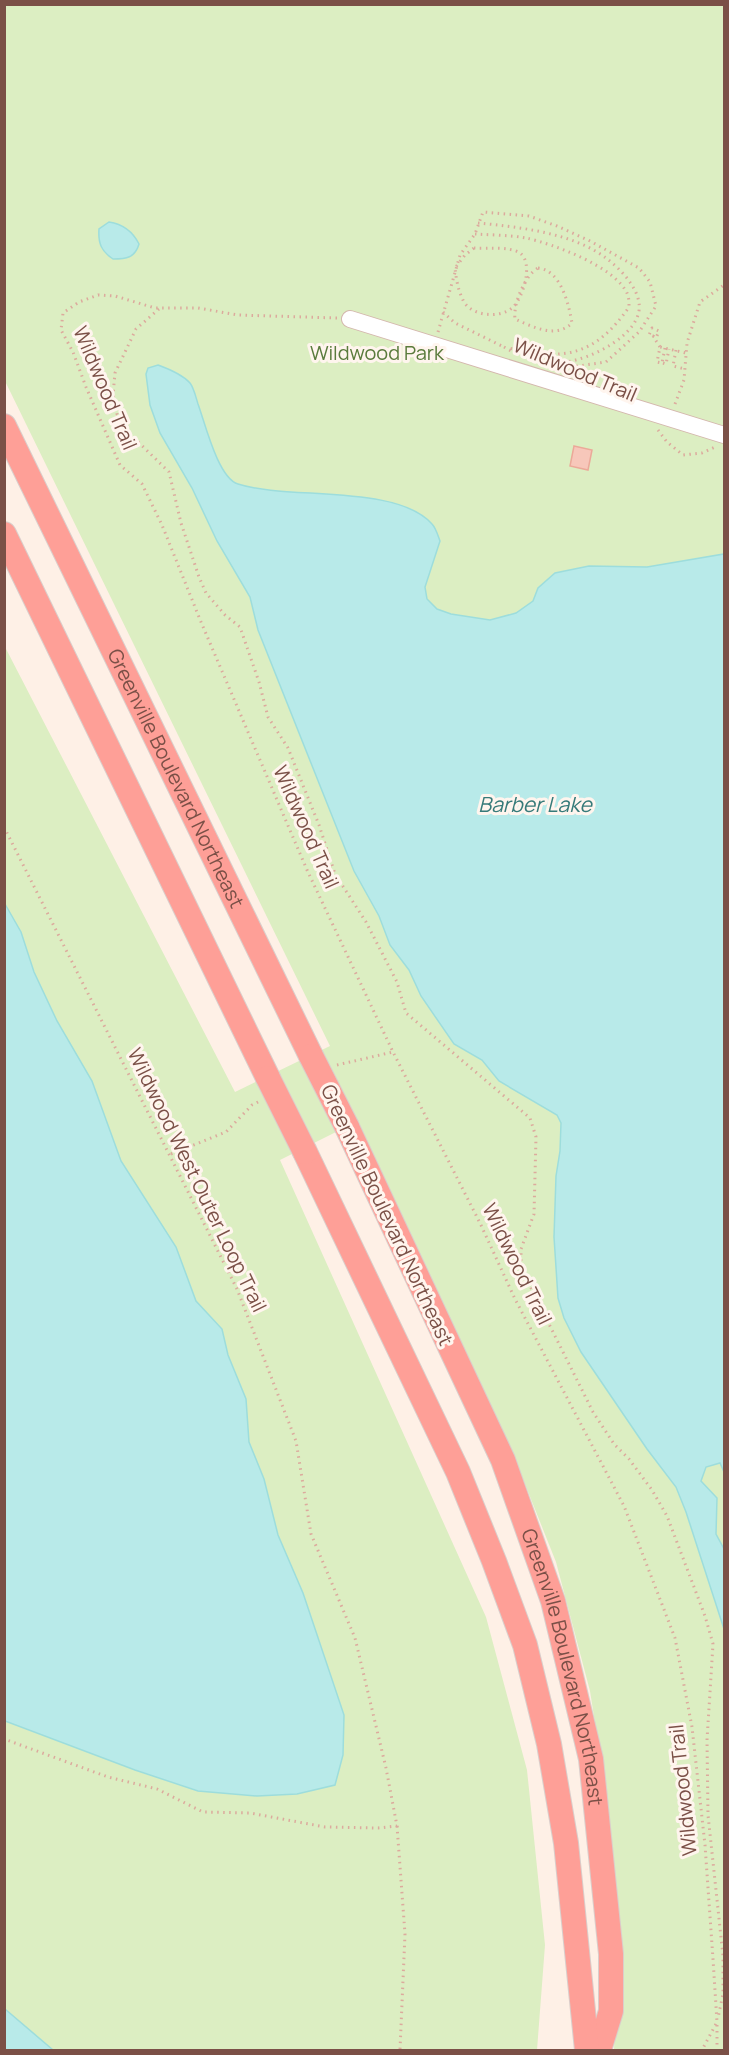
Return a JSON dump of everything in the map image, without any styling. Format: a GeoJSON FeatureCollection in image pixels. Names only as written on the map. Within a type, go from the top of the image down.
{"type":"FeatureCollection","features":[{"type":"Feature","properties":{"kind":"highway","name":"Greenville Boulevard Northeast"},"geometry":{"type":"LineString","coordinates":[[4,426],[347,1127],[503,1460],[553,1601],[591,1759],[611,1954],[611,2011],[599,2050]]}},
{"type":"Feature","properties":{"kind":"highway","name":"Greenville Boulevard Northeast"},"geometry":{"type":"LineString","coordinates":[[4,534],[458,1472],[494,1561],[525,1645],[549,1744],[566,1843],[587,2050]]}},
{"type":"Feature","properties":{"kind":"lane"},"geometry":{"type":"LineString","coordinates":[[350,319],[433,343],[660,422],[721,440]]}},
{"type":"Feature","properties":{"kind":"path"},"geometry":{"type":"LineString","coordinates":[[439,333],[455,268],[460,255],[475,234],[478,223],[483,212],[529,216],[590,241],[639,268],[650,282],[657,306],[639,332],[606,362],[567,368],[545,364],[583,359],[612,344],[633,324],[639,313],[636,290],[628,278],[606,257],[579,243],[540,231],[478,223]]}},
{"type":"Feature","properties":{"kind":"path"},"geometry":{"type":"LineString","coordinates":[[475,234],[525,238],[578,255],[604,270],[620,284],[627,294],[629,307],[620,320],[602,338],[580,349],[564,355],[552,356],[504,347]]}},
{"type":"Feature","properties":{"kind":"path"},"geometry":{"type":"LineString","coordinates":[[455,268],[463,301],[469,308],[492,315],[507,311],[514,306],[519,297],[531,272],[538,268],[544,269],[552,274],[569,302],[572,323],[566,330],[558,332],[548,331],[515,319],[514,314],[519,297],[528,270],[527,262],[519,253],[511,249],[474,248],[455,268]]}},
{"type":"Feature","properties":{"kind":"path"},"geometry":{"type":"LineString","coordinates":[[721,440],[702,453],[683,455],[667,442],[660,422],[672,410],[679,395],[685,369],[687,343],[700,302],[724,285]]}},
{"type":"Feature","properties":{"kind":"path","name":"Wildwood Trail"},"geometry":{"type":"LineString","coordinates":[[350,319],[238,315],[198,308],[161,308],[115,296],[98,295],[79,302],[63,313],[61,330],[73,352],[120,465],[142,484],[162,525],[302,859],[362,987],[516,1299],[624,1506],[675,1638],[692,1727],[702,1821],[717,2022],[717,2050]]}},
{"type":"Feature","properties":{"kind":"path"},"geometry":{"type":"LineString","coordinates":[[161,308],[136,329],[115,373],[113,395],[117,414],[129,432],[169,472],[181,523],[206,593],[225,615],[240,627],[259,682],[268,717],[288,748],[319,825],[335,874],[366,922],[397,982],[406,1013],[530,1118],[536,1137],[534,1214],[521,1249],[521,1261],[528,1282],[593,1412],[614,1444],[629,1459],[652,1491],[666,1516],[705,1616],[713,1644],[707,1740],[708,1815],[723,1956],[723,1994],[717,2022],[702,2050]]}},
{"type":"Feature","properties":{"kind":"path"},"geometry":{"type":"LineString","coordinates":[[443,312],[455,323],[526,357]]}},
{"type":"Feature","properties":{"kind":"path"},"geometry":{"type":"LineString","coordinates":[[652,336],[660,347],[686,353]]}},
{"type":"Feature","properties":{"kind":"path"},"geometry":{"type":"LineString","coordinates":[[504,347],[520,356]]}},
{"type":"Feature","properties":{"kind":"path"},"geometry":{"type":"LineString","coordinates":[[660,347],[657,362],[662,363],[667,348]]}},
{"type":"Feature","properties":{"kind":"path"},"geometry":{"type":"LineString","coordinates":[[676,350],[673,366],[685,369]]}},
{"type":"Feature","properties":{"kind":"path","name":"Wildwood West Outer Loop Trail"},"geometry":{"type":"LineString","coordinates":[[4,827],[237,1288],[296,1441],[311,1534],[355,1638],[386,1768],[397,1826],[405,1934],[400,2050]]}},
{"type":"Feature","properties":{"kind":"path"},"geometry":{"type":"LineString","coordinates":[[4,1739],[108,1776],[157,1790],[203,1812],[250,1813],[325,1827],[397,1826]]}},
{"type":"Feature","properties":{"kind":"green space","name":"Wildwood Park"},"geometry":{"type":"Polygon","coordinates":[[[5,5],[724,5],[724,2050],[614,2050],[619,1936],[608,1805],[590,1691],[556,1562],[515,1459],[358,1121],[280,1160],[486,1617],[527,1770],[545,1945],[537,2050],[53,2050],[5,2009],[4,645],[235,1092],[330,1046],[5,381],[5,5]]]}},
{"type":"Feature","properties":{"kind":"water"},"geometry":{"type":"Polygon","coordinates":[[[109,222],[123,227],[137,240],[139,244],[132,255],[113,259],[103,250],[99,229],[109,222]]]}},
{"type":"Feature","properties":{"kind":"water","name":"Barber Lake"},"geometry":{"type":"Polygon","coordinates":[[[158,365],[179,374],[191,385],[218,461],[231,480],[259,489],[340,495],[394,503],[416,511],[432,524],[440,541],[425,587],[427,599],[437,609],[451,614],[490,620],[516,613],[533,601],[538,588],[555,573],[589,566],[647,567],[724,554],[724,1472],[720,1463],[706,1467],[701,1481],[717,1498],[716,1534],[724,1549],[724,1629],[676,1487],[647,1449],[581,1352],[564,1318],[558,1298],[554,1237],[561,1123],[557,1115],[499,1081],[482,1060],[454,1044],[421,996],[409,970],[390,945],[379,916],[354,871],[258,630],[250,597],[217,541],[192,488],[160,433],[150,405],[146,374],[148,368],[158,365]]]}},
{"type":"Feature","properties":{"kind":"water"},"geometry":{"type":"Polygon","coordinates":[[[5,904],[21,932],[34,972],[57,1021],[92,1081],[121,1161],[176,1247],[196,1301],[222,1329],[228,1355],[246,1399],[249,1442],[264,1479],[278,1535],[303,1593],[344,1715],[343,1755],[335,1785],[297,1794],[257,1796],[198,1791],[5,1721],[5,904]]]}},
{"type":"Feature","properties":{"kind":"water"},"geometry":{"type":"Polygon","coordinates":[[[5,2009],[53,2050],[5,2050],[5,2009]]]}},
{"type":"Feature","properties":{"kind":"building"},"geometry":{"type":"Polygon","coordinates":[[[574,446],[592,450],[588,470],[570,466],[574,446]]]}}]}
